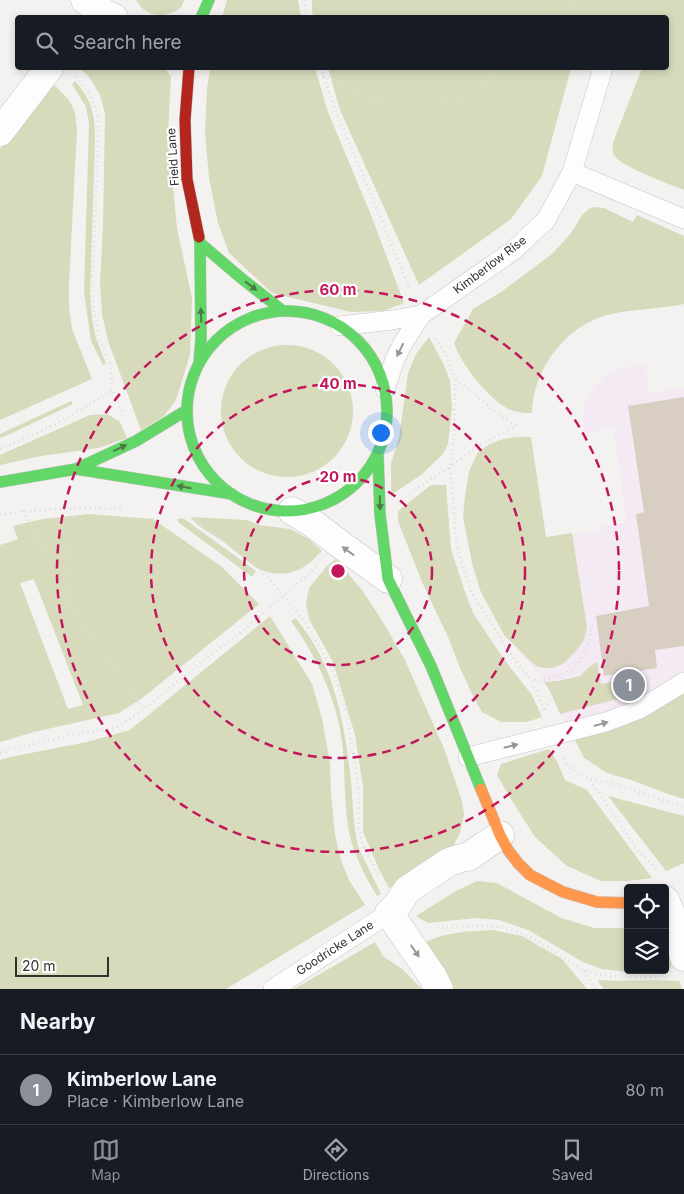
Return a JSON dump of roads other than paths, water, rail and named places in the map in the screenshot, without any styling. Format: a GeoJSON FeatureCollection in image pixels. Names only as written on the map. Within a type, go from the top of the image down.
{"type":"FeatureCollection","features":[{"type":"Feature","properties":{"kind":"street"},"geometry":{"type":"LineString","coordinates":[[202,15],[209,0]]}},
{"type":"Feature","properties":{"kind":"street","name":"Field Lane"},"geometry":{"type":"LineString","coordinates":[[189,70],[185,120],[187,179],[200,243],[201,339],[199,364]]}},
{"type":"Feature","properties":{"kind":"street"},"geometry":{"type":"LineString","coordinates":[[0,132],[62,71]]}},
{"type":"Feature","properties":{"kind":"street"},"geometry":{"type":"LineString","coordinates":[[200,243],[283,311]]}},
{"type":"Feature","properties":{"kind":"street","name":"Field Lane"},"geometry":{"type":"LineString","coordinates":[[283,311],[303,312],[322,317],[340,326],[360,342],[376,364],[385,389],[388,411],[385,433],[378,455],[363,477],[343,494],[318,506],[292,511],[266,509],[249,503],[232,494],[217,482],[204,467],[195,449],[189,430],[187,410],[190,386],[199,364],[210,346],[225,332],[243,321],[262,314],[283,311]]}},
{"type":"Feature","properties":{"kind":"street","name":"Field Lane"},"geometry":{"type":"LineString","coordinates":[[0,482],[76,469],[136,441],[187,410]]}},
{"type":"Feature","properties":{"kind":"street"},"geometry":{"type":"LineString","coordinates":[[378,455],[380,514],[388,579],[431,666],[500,835],[508,850],[530,875],[564,892],[597,902],[624,903]]}},
{"type":"Feature","properties":{"kind":"street","name":"Field Lane"},"geometry":{"type":"LineString","coordinates":[[76,469],[232,494]]}},
{"type":"Feature","properties":{"kind":"street"},"geometry":{"type":"LineString","coordinates":[[292,511],[311,522],[388,579]]}},
{"type":"Feature","properties":{"kind":"street","name":"Goodricke Lane"},"geometry":{"type":"LineString","coordinates":[[396,917],[452,879],[464,868],[468,857],[500,835]]}},
{"type":"Feature","properties":{"kind":"street"},"geometry":{"type":"LineString","coordinates":[[669,892],[684,892]]}},
{"type":"Feature","properties":{"kind":"street"},"geometry":{"type":"LineString","coordinates":[[669,907],[677,927],[675,966]]}},
{"type":"Feature","properties":{"kind":"street"},"geometry":{"type":"LineString","coordinates":[[396,917],[440,989]]}},
{"type":"Feature","properties":{"kind":"lane","name":"Kimberlow Rise"},"geometry":{"type":"LineString","coordinates":[[385,389],[395,359],[421,315],[514,250],[546,220],[572,172],[602,70]]}},
{"type":"Feature","properties":{"kind":"lane"},"geometry":{"type":"LineString","coordinates":[[572,172],[684,219]]}},
{"type":"Feature","properties":{"kind":"lane","name":"Kimberlow Rise"},"geometry":{"type":"LineString","coordinates":[[340,326],[421,315]]}},
{"type":"Feature","properties":{"kind":"lane"},"geometry":{"type":"LineString","coordinates":[[468,757],[606,722],[640,710],[684,682]]}},
{"type":"Feature","properties":{"kind":"lane","name":"Goodricke Lane"},"geometry":{"type":"LineString","coordinates":[[272,989],[396,917]]}},
{"type":"Feature","properties":{"kind":"place","name":"Kimberlow Lane"},"geometry":{"type":"Point","coordinates":[629,685]}}]}
